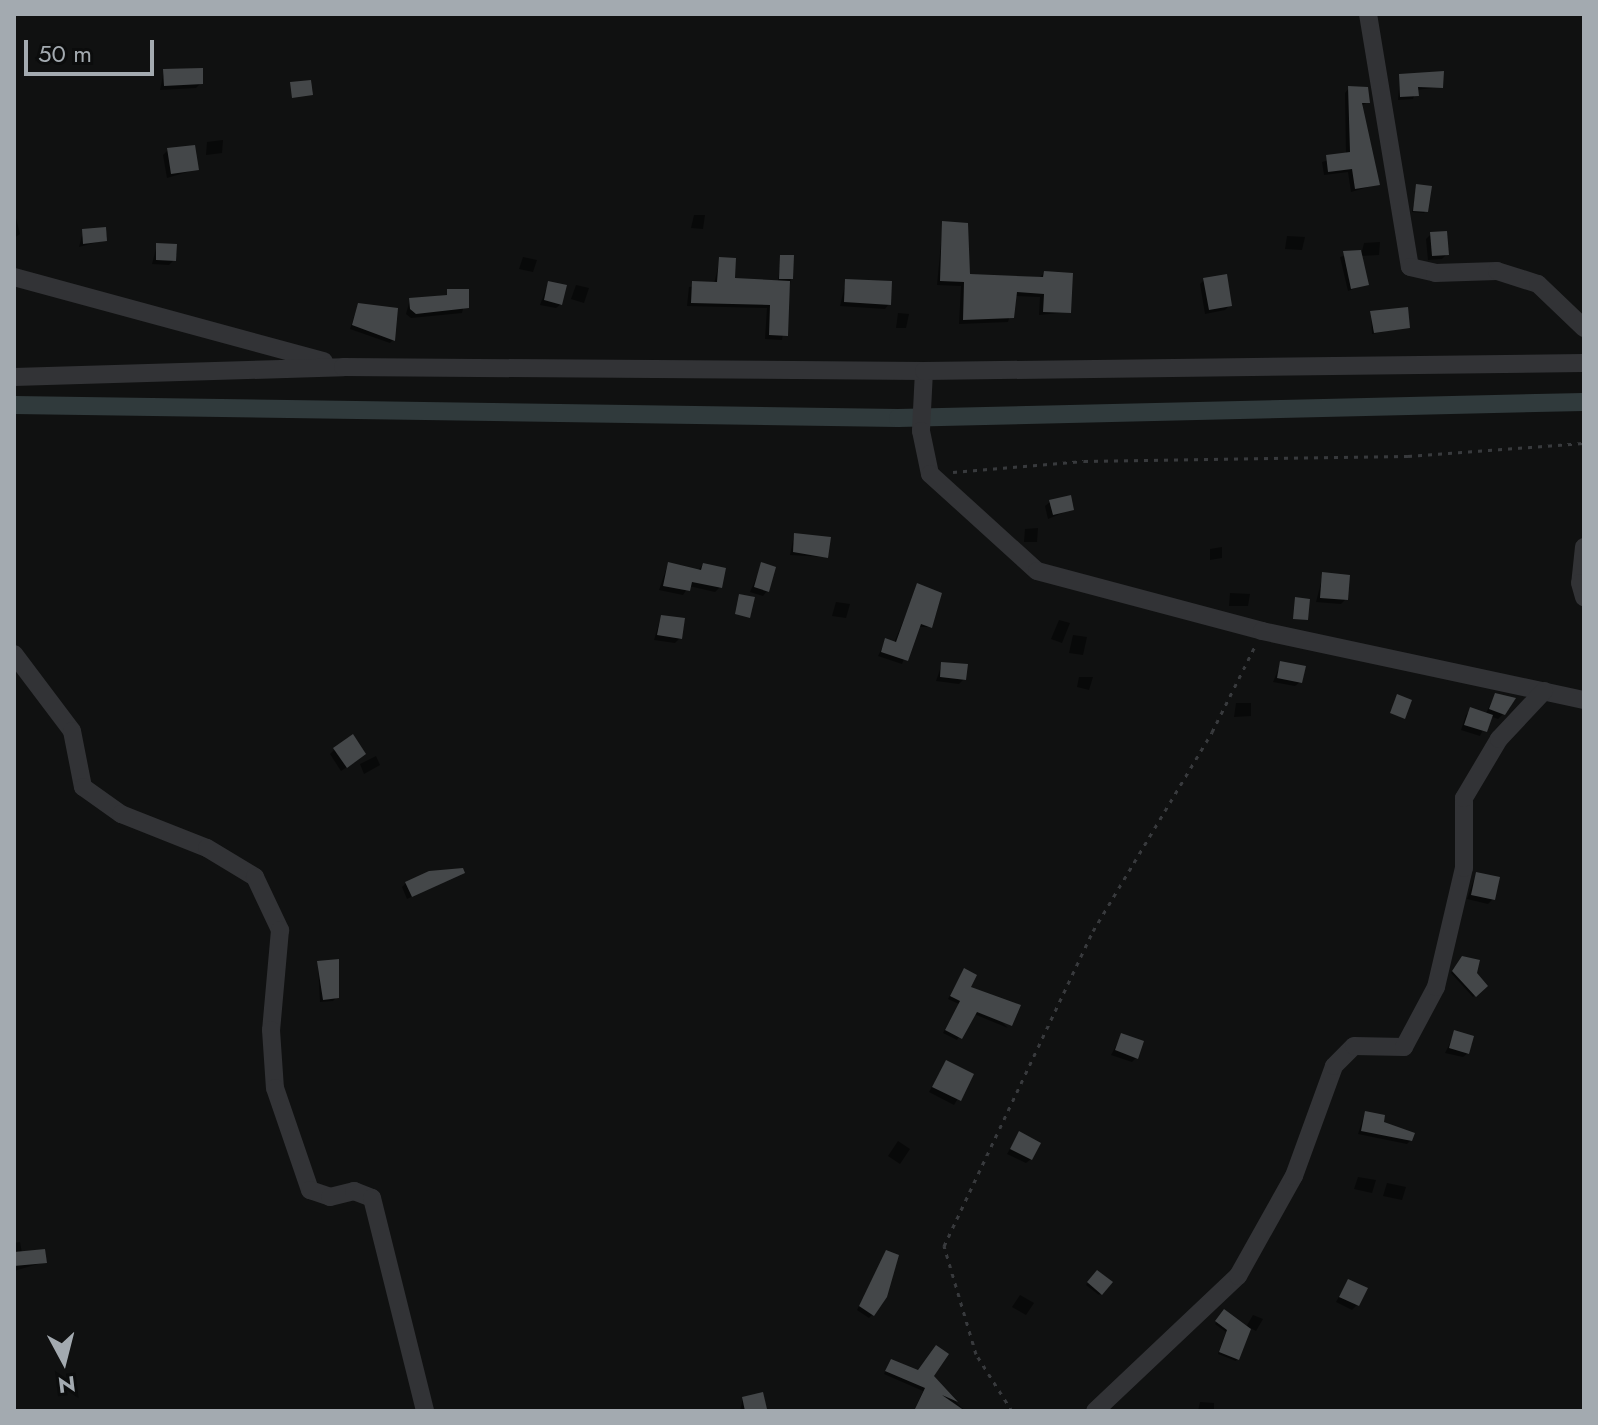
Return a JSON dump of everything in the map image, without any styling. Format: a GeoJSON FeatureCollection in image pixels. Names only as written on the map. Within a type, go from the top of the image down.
{"type":"FeatureCollection","features":[{"type":"Feature","properties":{"kind":"street"},"geometry":{"type":"LineString","coordinates":[[1368,14],[1410,267],[1435,273],[1497,271],[1538,284],[1584,328]]}},
{"type":"Feature","properties":{"kind":"street"},"geometry":{"type":"LineString","coordinates":[[14,277],[343,367]]}},
{"type":"Feature","properties":{"kind":"street"},"geometry":{"type":"LineString","coordinates":[[14,377],[343,367],[923,379],[1584,363]]}},
{"type":"Feature","properties":{"kind":"street"},"geometry":{"type":"LineString","coordinates":[[923,379],[921,431],[930,474],[1037,571],[1262,631],[1584,700]]}},
{"type":"Feature","properties":{"kind":"street"},"geometry":{"type":"LineString","coordinates":[[1584,547],[1580,583],[1584,597]]}},
{"type":"Feature","properties":{"kind":"street"},"geometry":{"type":"LineString","coordinates":[[14,654],[72,731],[83,787],[121,814],[207,848],[255,877],[280,930],[271,1030],[275,1088],[310,1190],[330,1197],[354,1191],[372,1198],[425,1411]]}},
{"type":"Feature","properties":{"kind":"street"},"geometry":{"type":"LineString","coordinates":[[1095,1411],[1238,1276],[1294,1176],[1334,1066],[1354,1046],[1404,1047],[1436,987],[1464,868],[1464,798],[1499,739],[1544,691]]}},
{"type":"Feature","properties":{"kind":"path"},"geometry":{"type":"LineString","coordinates":[[930,474],[1084,461],[1408,456],[1584,443]]}},
{"type":"Feature","properties":{"kind":"path"},"geometry":{"type":"LineString","coordinates":[[1012,1411],[976,1354],[944,1246],[1093,931],[1212,732],[1262,631]]}},
{"type":"Feature","properties":{"kind":"building"},"geometry":{"type":"Polygon","coordinates":[[[203,68],[203,84],[164,86],[163,69],[203,68]]]}},
{"type":"Feature","properties":{"kind":"building"},"geometry":{"type":"Polygon","coordinates":[[[1444,71],[1443,88],[1418,87],[1419,96],[1400,97],[1399,74],[1444,71]]]}},
{"type":"Feature","properties":{"kind":"building"},"geometry":{"type":"Polygon","coordinates":[[[311,80],[313,95],[292,98],[290,82],[311,80]]]}},
{"type":"Feature","properties":{"kind":"building"},"geometry":{"type":"Polygon","coordinates":[[[1348,86],[1368,87],[1370,103],[1362,103],[1380,185],[1355,189],[1352,169],[1328,172],[1326,155],[1350,152],[1348,86]]]}},
{"type":"Feature","properties":{"kind":"building"},"geometry":{"type":"Polygon","coordinates":[[[195,145],[199,170],[171,174],[167,148],[195,145]]]}},
{"type":"Feature","properties":{"kind":"building"},"geometry":{"type":"Polygon","coordinates":[[[1416,184],[1432,186],[1428,212],[1413,211],[1416,184]]]}},
{"type":"Feature","properties":{"kind":"building"},"geometry":{"type":"Polygon","coordinates":[[[942,221],[968,223],[970,274],[1043,277],[1044,271],[1073,273],[1071,313],[1043,312],[1044,294],[1017,292],[1014,318],[963,320],[964,282],[940,281],[942,221]]]}},
{"type":"Feature","properties":{"kind":"building"},"geometry":{"type":"Polygon","coordinates":[[[106,227],[107,241],[83,244],[82,229],[106,227]]]}},
{"type":"Feature","properties":{"kind":"building"},"geometry":{"type":"Polygon","coordinates":[[[1447,231],[1449,255],[1432,256],[1430,232],[1447,231]]]}},
{"type":"Feature","properties":{"kind":"building"},"geometry":{"type":"Polygon","coordinates":[[[156,243],[177,244],[176,261],[156,260],[156,243]]]}},
{"type":"Feature","properties":{"kind":"building"},"geometry":{"type":"Polygon","coordinates":[[[1361,250],[1369,285],[1351,289],[1343,251],[1361,250]]]}},
{"type":"Feature","properties":{"kind":"building"},"geometry":{"type":"Polygon","coordinates":[[[780,255],[794,255],[793,279],[779,279],[780,255]]]}},
{"type":"Feature","properties":{"kind":"building"},"geometry":{"type":"Polygon","coordinates":[[[719,257],[736,258],[735,278],[790,281],[788,336],[769,335],[770,305],[691,303],[692,281],[717,282],[719,257]]]}},
{"type":"Feature","properties":{"kind":"building"},"geometry":{"type":"Polygon","coordinates":[[[1227,274],[1232,306],[1209,310],[1203,278],[1227,274]]]}},
{"type":"Feature","properties":{"kind":"building"},"geometry":{"type":"Polygon","coordinates":[[[845,279],[892,281],[891,305],[844,302],[845,279]]]}},
{"type":"Feature","properties":{"kind":"building"},"geometry":{"type":"Polygon","coordinates":[[[548,281],[567,285],[562,305],[544,300],[548,281]]]}},
{"type":"Feature","properties":{"kind":"building"},"geometry":{"type":"Polygon","coordinates":[[[447,289],[469,289],[469,308],[416,314],[410,309],[409,298],[447,295],[447,289]]]}},
{"type":"Feature","properties":{"kind":"building"},"geometry":{"type":"Polygon","coordinates":[[[358,303],[398,308],[395,341],[352,325],[358,303]]]}},
{"type":"Feature","properties":{"kind":"building"},"geometry":{"type":"Polygon","coordinates":[[[1408,307],[1410,328],[1374,333],[1370,311],[1408,307]]]}},
{"type":"Feature","properties":{"kind":"building"},"geometry":{"type":"Polygon","coordinates":[[[1071,495],[1074,510],[1053,515],[1049,500],[1071,495]]]}},
{"type":"Feature","properties":{"kind":"building"},"geometry":{"type":"Polygon","coordinates":[[[794,533],[831,537],[828,558],[793,552],[794,533]]]}},
{"type":"Feature","properties":{"kind":"building"},"geometry":{"type":"Polygon","coordinates":[[[668,562],[701,570],[703,563],[726,568],[722,588],[692,582],[690,591],[663,586],[668,562]]]}},
{"type":"Feature","properties":{"kind":"building"},"geometry":{"type":"Polygon","coordinates":[[[761,562],[776,567],[769,592],[754,587],[761,562]]]}},
{"type":"Feature","properties":{"kind":"building"},"geometry":{"type":"Polygon","coordinates":[[[1322,572],[1350,575],[1348,600],[1320,598],[1322,572]]]}},
{"type":"Feature","properties":{"kind":"building"},"geometry":{"type":"Polygon","coordinates":[[[917,583],[942,593],[932,628],[921,624],[908,661],[881,652],[885,638],[896,642],[917,583]]]}},
{"type":"Feature","properties":{"kind":"building"},"geometry":{"type":"Polygon","coordinates":[[[739,594],[755,597],[750,618],[735,614],[739,594]]]}},
{"type":"Feature","properties":{"kind":"building"},"geometry":{"type":"Polygon","coordinates":[[[1295,597],[1310,599],[1308,620],[1293,619],[1295,597]]]}},
{"type":"Feature","properties":{"kind":"building"},"geometry":{"type":"Polygon","coordinates":[[[661,615],[685,618],[682,639],[657,635],[661,615]]]}},
{"type":"Feature","properties":{"kind":"building"},"geometry":{"type":"Polygon","coordinates":[[[1280,661],[1306,666],[1302,683],[1277,678],[1280,661]]]}},
{"type":"Feature","properties":{"kind":"building"},"geometry":{"type":"Polygon","coordinates":[[[941,662],[968,664],[966,680],[940,677],[941,662]]]}},
{"type":"Feature","properties":{"kind":"building"},"geometry":{"type":"Polygon","coordinates":[[[1495,693],[1516,698],[1505,715],[1489,709],[1495,693]]]}},
{"type":"Feature","properties":{"kind":"building"},"geometry":{"type":"Polygon","coordinates":[[[1397,694],[1412,700],[1405,719],[1390,713],[1397,694]]]}},
{"type":"Feature","properties":{"kind":"building"},"geometry":{"type":"Polygon","coordinates":[[[1470,707],[1493,715],[1487,732],[1464,725],[1470,707]]]}},
{"type":"Feature","properties":{"kind":"building"},"geometry":{"type":"Polygon","coordinates":[[[353,734],[366,754],[347,768],[333,748],[353,734]]]}},
{"type":"Feature","properties":{"kind":"building"},"geometry":{"type":"Polygon","coordinates":[[[463,868],[465,873],[412,897],[405,882],[429,871],[463,868]]]}},
{"type":"Feature","properties":{"kind":"building"},"geometry":{"type":"Polygon","coordinates":[[[1476,872],[1500,877],[1495,900],[1471,895],[1476,872]]]}},
{"type":"Feature","properties":{"kind":"building"},"geometry":{"type":"Polygon","coordinates":[[[1462,956],[1480,960],[1477,973],[1488,986],[1476,997],[1452,971],[1462,956]]]}},
{"type":"Feature","properties":{"kind":"building"},"geometry":{"type":"Polygon","coordinates":[[[339,959],[339,998],[323,1000],[317,961],[339,959]]]}},
{"type":"Feature","properties":{"kind":"building"},"geometry":{"type":"Polygon","coordinates":[[[964,968],[977,975],[971,987],[1021,1005],[1012,1026],[977,1012],[962,1039],[945,1030],[960,1001],[950,996],[964,968]]]}},
{"type":"Feature","properties":{"kind":"building"},"geometry":{"type":"Polygon","coordinates":[[[1454,1030],[1474,1036],[1469,1054],[1449,1048],[1454,1030]]]}},
{"type":"Feature","properties":{"kind":"building"},"geometry":{"type":"Polygon","coordinates":[[[1121,1033],[1144,1041],[1138,1059],[1115,1050],[1121,1033]]]}},
{"type":"Feature","properties":{"kind":"building"},"geometry":{"type":"Polygon","coordinates":[[[946,1060],[974,1074],[961,1101],[932,1087],[946,1060]]]}},
{"type":"Feature","properties":{"kind":"building"},"geometry":{"type":"Polygon","coordinates":[[[1365,1111],[1385,1115],[1384,1122],[1415,1133],[1412,1141],[1361,1131],[1365,1111]]]}},
{"type":"Feature","properties":{"kind":"building"},"geometry":{"type":"Polygon","coordinates":[[[1019,1131],[1041,1143],[1032,1160],[1010,1149],[1019,1131]]]}},
{"type":"Feature","properties":{"kind":"building"},"geometry":{"type":"Polygon","coordinates":[[[45,1249],[47,1263],[14,1266],[14,1252],[45,1249]]]}},
{"type":"Feature","properties":{"kind":"building"},"geometry":{"type":"Polygon","coordinates":[[[886,1250],[899,1255],[887,1297],[874,1316],[859,1306],[886,1250]]]}},
{"type":"Feature","properties":{"kind":"building"},"geometry":{"type":"Polygon","coordinates":[[[1097,1270],[1113,1282],[1102,1295],[1087,1282],[1097,1270]]]}},
{"type":"Feature","properties":{"kind":"building"},"geometry":{"type":"Polygon","coordinates":[[[1348,1279],[1368,1288],[1359,1306],[1339,1297],[1348,1279]]]}},
{"type":"Feature","properties":{"kind":"building"},"geometry":{"type":"Polygon","coordinates":[[[1224,1309],[1251,1329],[1239,1360],[1219,1352],[1227,1330],[1215,1321],[1224,1309]]]}},
{"type":"Feature","properties":{"kind":"building"},"geometry":{"type":"Polygon","coordinates":[[[936,1345],[949,1354],[934,1376],[958,1402],[942,1395],[965,1411],[914,1411],[925,1388],[885,1371],[891,1359],[918,1370],[936,1345]]]}},
{"type":"Feature","properties":{"kind":"building"},"geometry":{"type":"Polygon","coordinates":[[[763,1392],[767,1409],[745,1411],[742,1397],[763,1392]]]}},
{"type":"Feature","properties":{"kind":"waterway"},"geometry":{"type":"LineString","coordinates":[[14,405],[898,418],[1584,402]]}}]}
